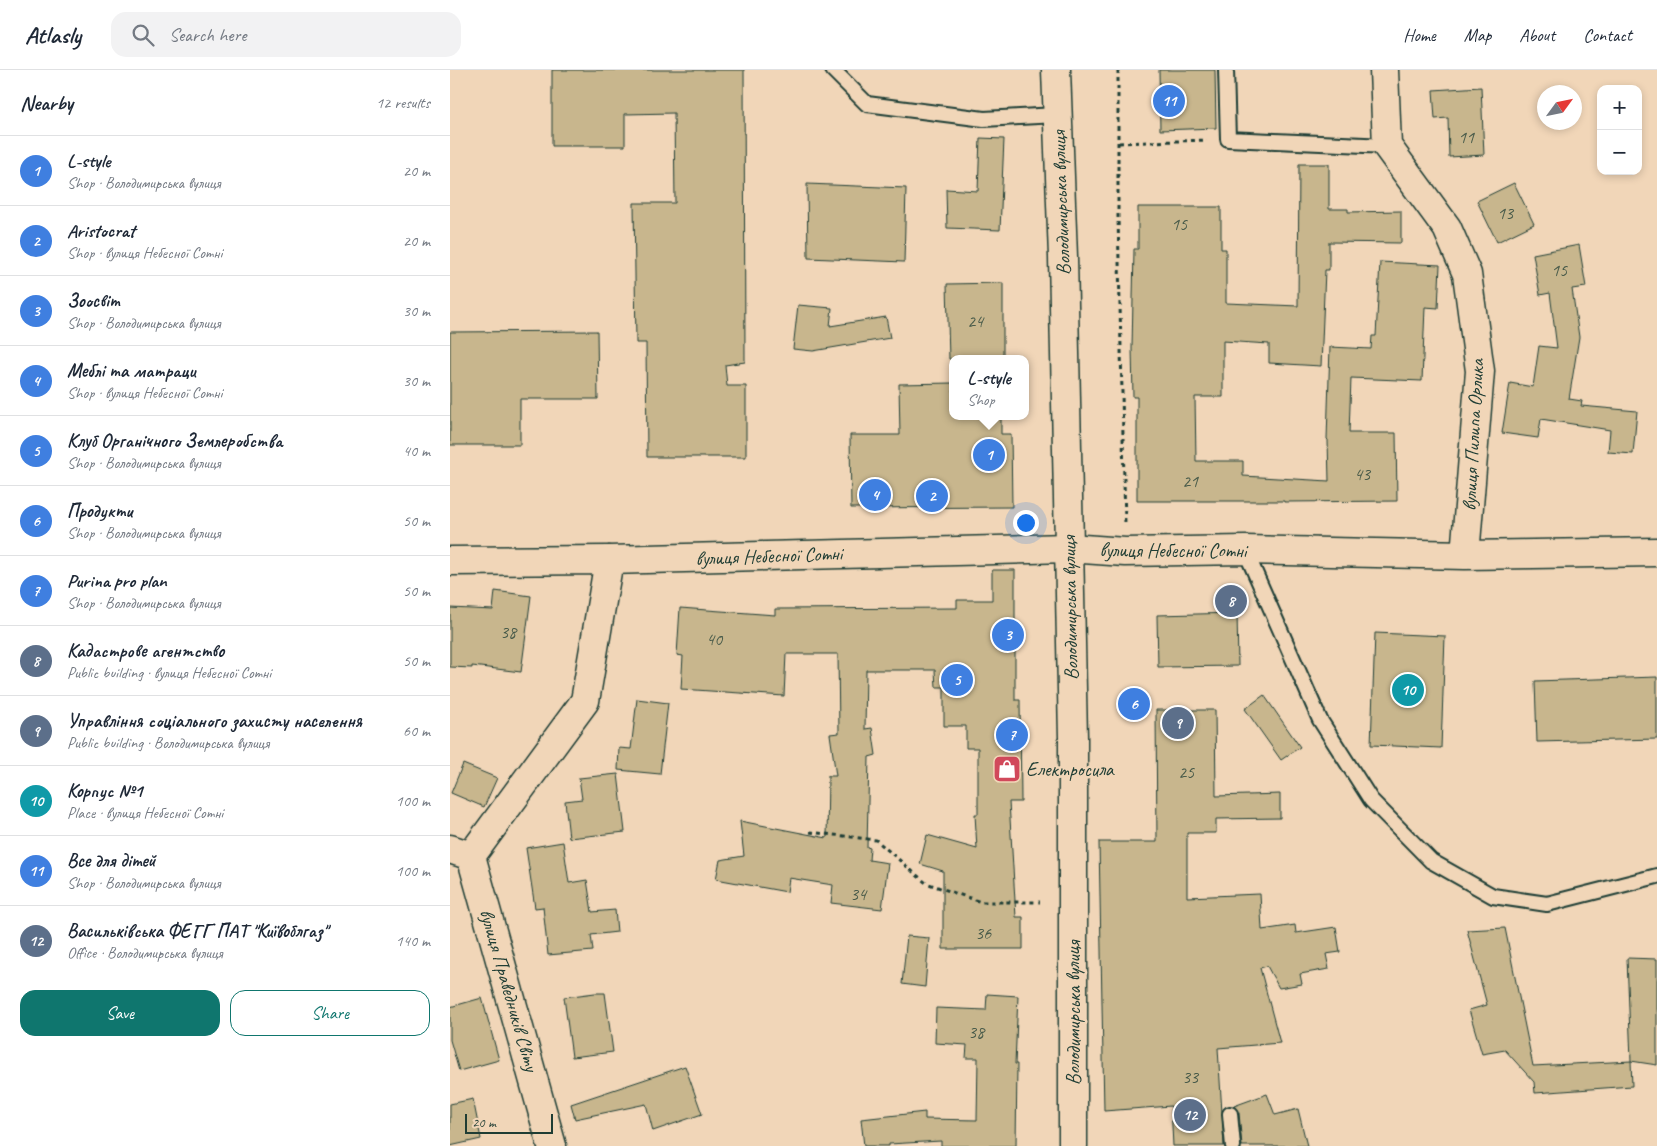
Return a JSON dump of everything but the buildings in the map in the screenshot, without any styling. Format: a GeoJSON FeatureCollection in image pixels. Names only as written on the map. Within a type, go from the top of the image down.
{"type":"FeatureCollection","features":[{"type":"Feature","properties":{"kind":"street","name":"Володимирська вулиця"},"geometry":{"type":"LineString","coordinates":[[1056,70],[1063,257],[1073,738],[1073,1146]]}},
{"type":"Feature","properties":{"kind":"street"},"geometry":{"type":"LineString","coordinates":[[1384,70],[1387,146]]}},
{"type":"Feature","properties":{"kind":"street","name":"вулиця Пилипа Орлика"},"geometry":{"type":"LineString","coordinates":[[1387,146],[1447,228],[1467,274],[1480,371],[1465,555]]}},
{"type":"Feature","properties":{"kind":"street","name":"вулиця Небесної Сотні"},"geometry":{"type":"LineString","coordinates":[[450,561],[609,560],[1069,548],[1125,552],[1245,550],[1465,555],[1657,552]]}},
{"type":"Feature","properties":{"kind":"street"},"geometry":{"type":"LineString","coordinates":[[461,852],[585,701],[609,560]]}},
{"type":"Feature","properties":{"kind":"street","name":"вулиця Праведників Світу"},"geometry":{"type":"LineString","coordinates":[[461,852],[552,1146]]}},
{"type":"Feature","properties":{"kind":"lane"},"geometry":{"type":"LineString","coordinates":[[833,70],[867,104],[984,119],[1057,115]]}},
{"type":"Feature","properties":{"kind":"lane"},"geometry":{"type":"LineString","coordinates":[[1226,70],[1228,139],[1387,146]]}},
{"type":"Feature","properties":{"kind":"lane"},"geometry":{"type":"LineString","coordinates":[[1245,550],[1320,720],[1371,800],[1431,861],[1493,896],[1547,904],[1657,876]]}},
{"type":"Feature","properties":{"kind":"lane"},"geometry":{"type":"LineString","coordinates":[[1230,1114],[1233,1146]]}},
{"type":"Feature","properties":{"kind":"path"},"geometry":{"type":"LineString","coordinates":[[1118,70],[1118,217],[1125,527]]}},
{"type":"Feature","properties":{"kind":"path"},"geometry":{"type":"LineString","coordinates":[[1119,143],[1228,139]]}},
{"type":"Feature","properties":{"kind":"path"},"geometry":{"type":"LineString","coordinates":[[810,832],[876,840],[926,883],[981,902],[1040,902]]}},
{"type":"Feature","properties":{"kind":"place","name":"Все для дітей"},"geometry":{"type":"Point","coordinates":[1169,101]}},
{"type":"Feature","properties":{"kind":"place","name":"L-style"},"geometry":{"type":"Point","coordinates":[989,455]}},
{"type":"Feature","properties":{"kind":"place","name":"Меблі та матраци"},"geometry":{"type":"Point","coordinates":[875,495]}},
{"type":"Feature","properties":{"kind":"place","name":"Aristocrat"},"geometry":{"type":"Point","coordinates":[932,496]}},
{"type":"Feature","properties":{"kind":"place","name":"Кадастрове агентство"},"geometry":{"type":"Point","coordinates":[1231,601]}},
{"type":"Feature","properties":{"kind":"place","name":"Зоосвіт"},"geometry":{"type":"Point","coordinates":[1008,635]}},
{"type":"Feature","properties":{"kind":"place","name":"Клуб Органічного Землеробства"},"geometry":{"type":"Point","coordinates":[957,680]}},
{"type":"Feature","properties":{"kind":"place","name":"Корпус №1"},"geometry":{"type":"Point","coordinates":[1408,690]}},
{"type":"Feature","properties":{"kind":"place","name":"Продукти"},"geometry":{"type":"Point","coordinates":[1134,704]}},
{"type":"Feature","properties":{"kind":"place","name":"Управління соціального захисту населення"},"geometry":{"type":"Point","coordinates":[1178,723]}},
{"type":"Feature","properties":{"kind":"place","name":"Purina pro plan"},"geometry":{"type":"Point","coordinates":[1012,735]}},
{"type":"Feature","properties":{"kind":"place","name":"Електросила"},"geometry":{"type":"Point","coordinates":[1007,769]}},
{"type":"Feature","properties":{"kind":"place","name":"Васильківська ФЕГГ ПАТ \"Київоблгаз\""},"geometry":{"type":"Point","coordinates":[1190,1115]}}]}
